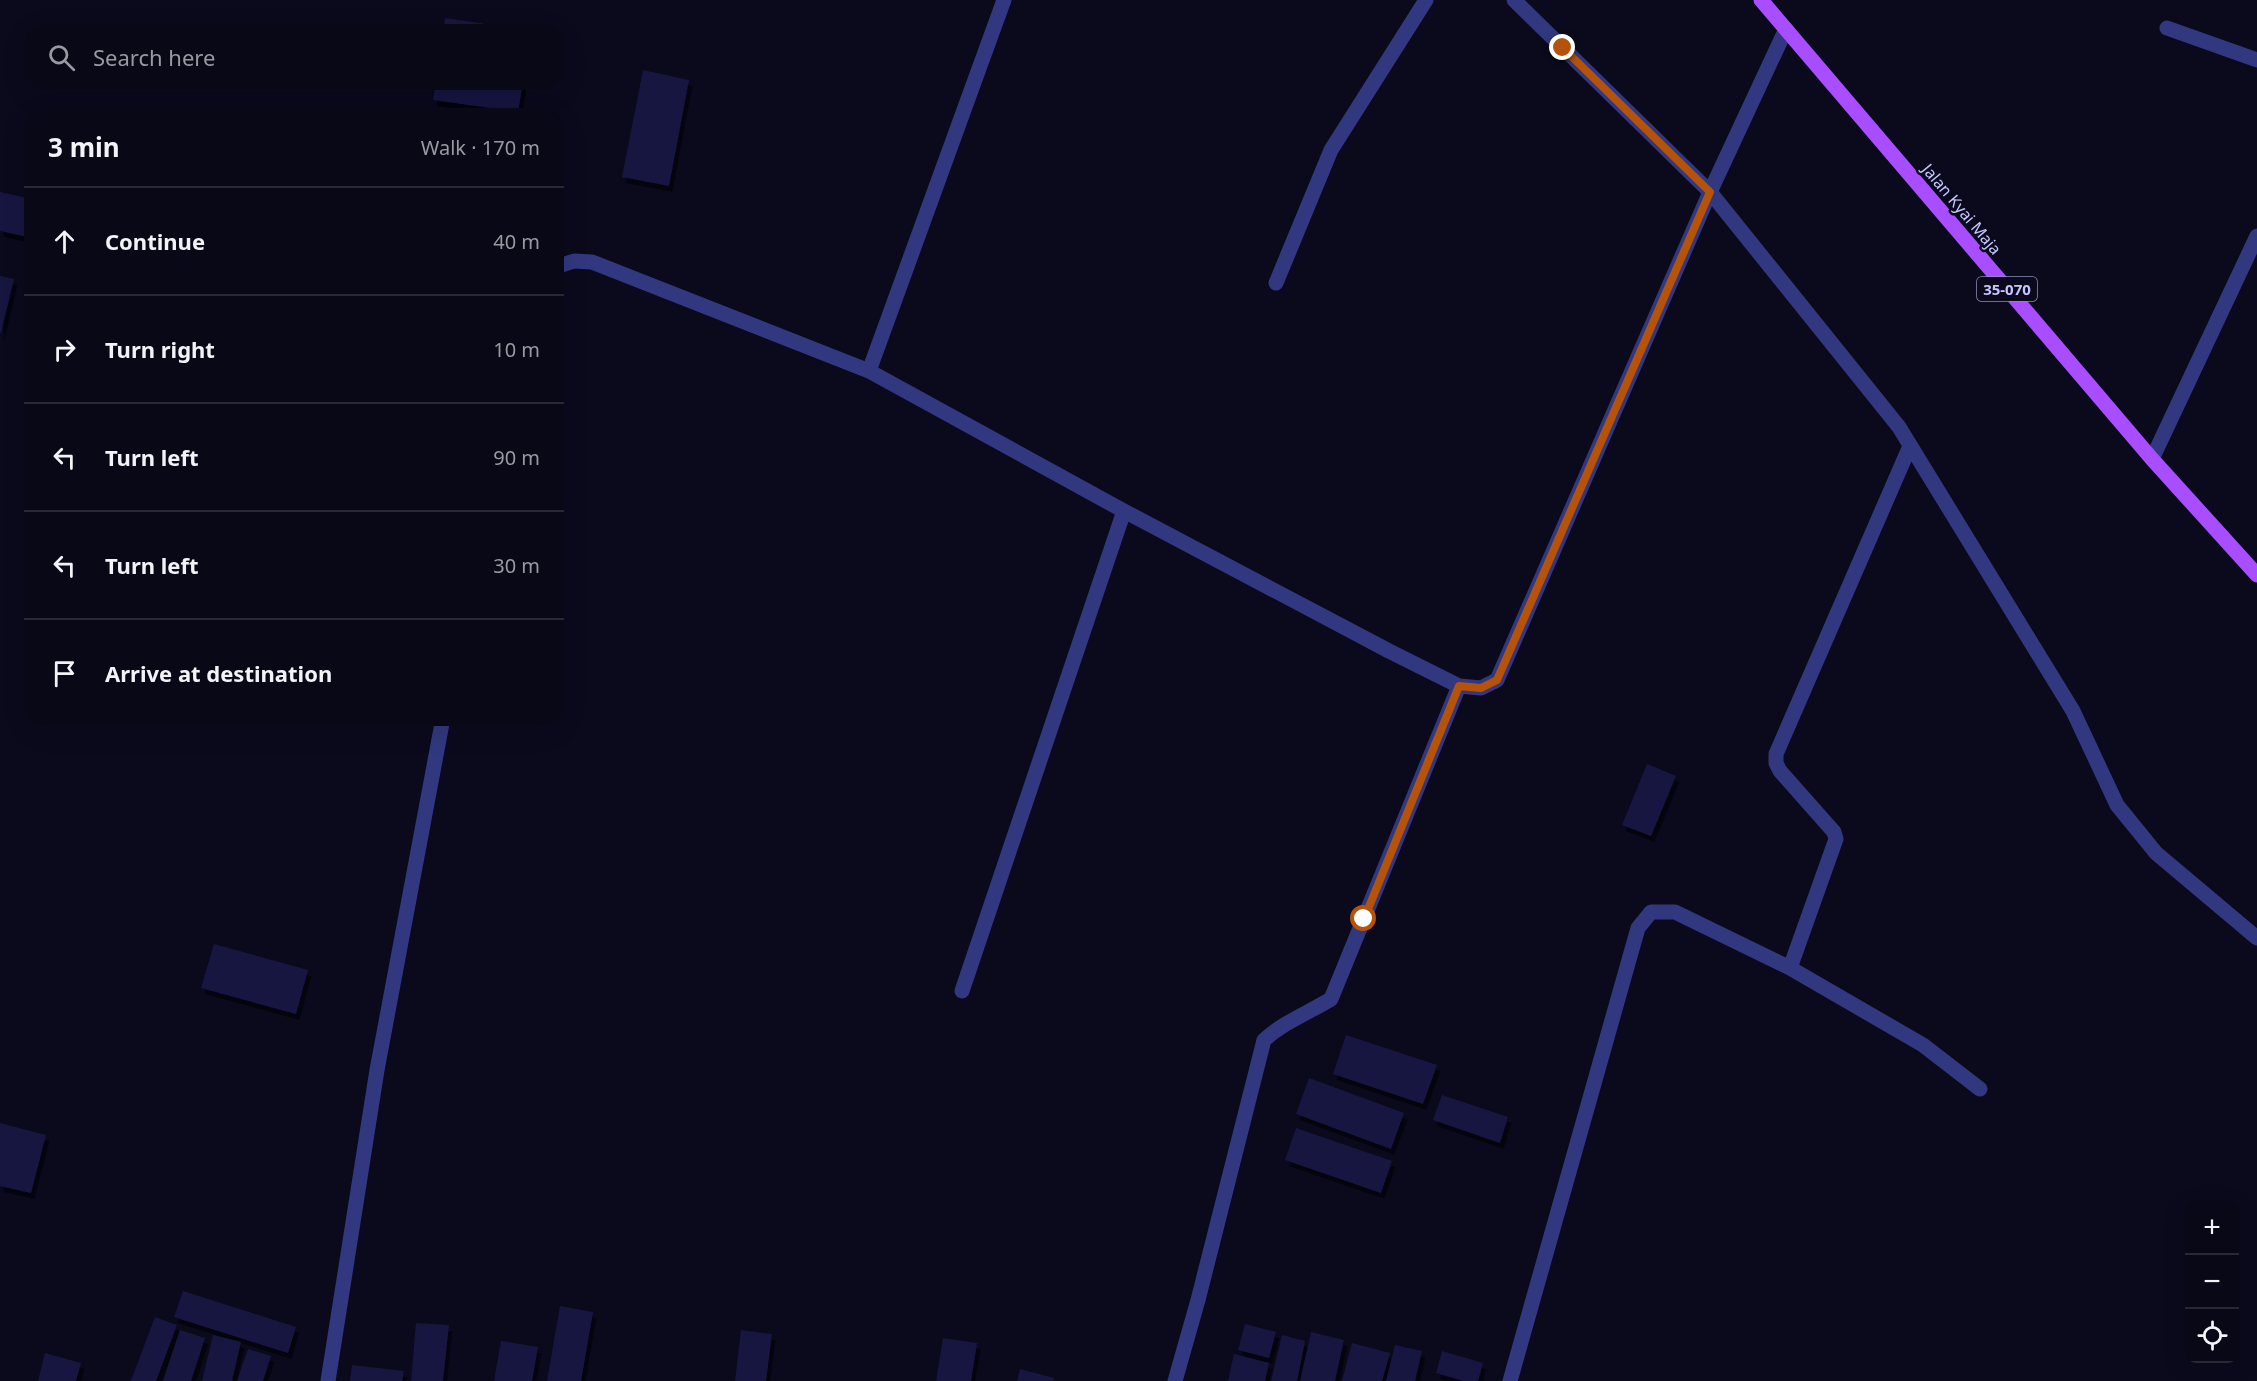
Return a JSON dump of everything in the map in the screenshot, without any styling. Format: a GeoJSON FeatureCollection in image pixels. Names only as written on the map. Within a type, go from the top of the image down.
{"type":"FeatureCollection","features":[{"type":"Feature","properties":{"kind":"main road","name":"Jalan Kyai Maja"},"geometry":{"type":"LineString","coordinates":[[1761,0],[2152,459],[2257,575]]}},
{"type":"Feature","properties":{"kind":"street"},"geometry":{"type":"LineString","coordinates":[[869,371],[1004,0]]}},
{"type":"Feature","properties":{"kind":"street"},"geometry":{"type":"LineString","coordinates":[[1276,283],[1331,150],[1426,0]]}},
{"type":"Feature","properties":{"kind":"street"},"geometry":{"type":"LineString","coordinates":[[1514,0],[1710,192],[1899,427],[2073,711],[2117,805],[2156,853],[2257,938]]}},
{"type":"Feature","properties":{"kind":"street"},"geometry":{"type":"LineString","coordinates":[[564,264],[574,261],[592,262],[869,371],[1124,511],[1389,651],[1459,686],[1481,688],[1497,680],[1710,192],[1786,28]]}},
{"type":"Feature","properties":{"kind":"street"},"geometry":{"type":"LineString","coordinates":[[2167,28],[2257,60]]}},
{"type":"Feature","properties":{"kind":"street"},"geometry":{"type":"LineString","coordinates":[[2152,459],[2257,236]]}},
{"type":"Feature","properties":{"kind":"street"},"geometry":{"type":"LineString","coordinates":[[1791,968],[1836,838],[1834,832],[1780,771],[1776,763],[1776,754],[1910,446]]}},
{"type":"Feature","properties":{"kind":"street"},"geometry":{"type":"LineString","coordinates":[[962,991],[1124,511]]}},
{"type":"Feature","properties":{"kind":"street"},"geometry":{"type":"LineString","coordinates":[[1175,1381],[1264,1040],[1279,1026],[1307,1014],[1331,999],[1459,686]]}},
{"type":"Feature","properties":{"kind":"street"},"geometry":{"type":"LineString","coordinates":[[328,1381],[377,1070],[442,726]]}},
{"type":"Feature","properties":{"kind":"street"},"geometry":{"type":"LineString","coordinates":[[1510,1381],[1638,928],[1652,912],[1675,912],[1791,968],[1923,1045],[1980,1089]]}},
{"type":"Feature","properties":{"kind":"building"},"geometry":{"type":"Polygon","coordinates":[[[445,18],[486,24],[444,24],[445,18]]]}},
{"type":"Feature","properties":{"kind":"building"},"geometry":{"type":"Polygon","coordinates":[[[643,70],[689,80],[669,186],[622,177],[643,70]]]}},
{"type":"Feature","properties":{"kind":"building"},"geometry":{"type":"Polygon","coordinates":[[[435,90],[522,90],[519,108],[490,108],[433,100],[435,90]]]}},
{"type":"Feature","properties":{"kind":"building"},"geometry":{"type":"Polygon","coordinates":[[[0,192],[24,197],[24,236],[0,231],[0,192]]]}},
{"type":"Feature","properties":{"kind":"building"},"geometry":{"type":"Polygon","coordinates":[[[0,276],[14,279],[1,333],[0,333],[0,276]]]}},
{"type":"Feature","properties":{"kind":"building"},"geometry":{"type":"Polygon","coordinates":[[[1647,764],[1676,776],[1651,836],[1622,825],[1647,764]]]}},
{"type":"Feature","properties":{"kind":"building"},"geometry":{"type":"Polygon","coordinates":[[[214,944],[308,970],[296,1014],[201,988],[214,944]]]}},
{"type":"Feature","properties":{"kind":"building"},"geometry":{"type":"Polygon","coordinates":[[[1346,1035],[1437,1065],[1423,1104],[1333,1074],[1346,1035]]]}},
{"type":"Feature","properties":{"kind":"building"},"geometry":{"type":"Polygon","coordinates":[[[1309,1078],[1404,1113],[1391,1149],[1296,1114],[1309,1078]]]}},
{"type":"Feature","properties":{"kind":"building"},"geometry":{"type":"Polygon","coordinates":[[[1442,1095],[1508,1117],[1500,1143],[1433,1120],[1442,1095]]]}},
{"type":"Feature","properties":{"kind":"building"},"geometry":{"type":"Polygon","coordinates":[[[0,1123],[46,1135],[31,1193],[0,1186],[0,1123]]]}},
{"type":"Feature","properties":{"kind":"building"},"geometry":{"type":"Polygon","coordinates":[[[1296,1128],[1392,1161],[1381,1193],[1285,1160],[1296,1128]]]}},
{"type":"Feature","properties":{"kind":"building"},"geometry":{"type":"Polygon","coordinates":[[[183,1291],[296,1327],[288,1353],[174,1317],[183,1291]]]}},
{"type":"Feature","properties":{"kind":"building"},"geometry":{"type":"Polygon","coordinates":[[[560,1306],[593,1312],[581,1381],[547,1381],[560,1306]]]}},
{"type":"Feature","properties":{"kind":"building"},"geometry":{"type":"Polygon","coordinates":[[[155,1317],[177,1325],[156,1381],[131,1381],[155,1317]]]}},
{"type":"Feature","properties":{"kind":"building"},"geometry":{"type":"Polygon","coordinates":[[[416,1323],[449,1325],[443,1381],[411,1381],[416,1323]]]}},
{"type":"Feature","properties":{"kind":"building"},"geometry":{"type":"Polygon","coordinates":[[[1245,1324],[1276,1332],[1269,1358],[1238,1350],[1245,1324]]]}},
{"type":"Feature","properties":{"kind":"building"},"geometry":{"type":"Polygon","coordinates":[[[180,1330],[205,1338],[191,1381],[163,1381],[180,1330]]]}},
{"type":"Feature","properties":{"kind":"building"},"geometry":{"type":"Polygon","coordinates":[[[741,1330],[772,1334],[766,1381],[735,1381],[741,1330]]]}},
{"type":"Feature","properties":{"kind":"building"},"geometry":{"type":"Polygon","coordinates":[[[1311,1332],[1344,1340],[1335,1381],[1300,1381],[1311,1332]]]}},
{"type":"Feature","properties":{"kind":"building"},"geometry":{"type":"Polygon","coordinates":[[[213,1335],[241,1342],[232,1381],[202,1381],[213,1335]]]}},
{"type":"Feature","properties":{"kind":"building"},"geometry":{"type":"Polygon","coordinates":[[[1282,1335],[1305,1341],[1297,1381],[1271,1381],[1282,1335]]]}},
{"type":"Feature","properties":{"kind":"building"},"geometry":{"type":"Polygon","coordinates":[[[943,1338],[977,1343],[971,1381],[936,1381],[943,1338]]]}},
{"type":"Feature","properties":{"kind":"building"},"geometry":{"type":"Polygon","coordinates":[[[501,1341],[538,1347],[532,1381],[494,1381],[501,1341]]]}},
{"type":"Feature","properties":{"kind":"building"},"geometry":{"type":"Polygon","coordinates":[[[1352,1343],[1390,1353],[1382,1381],[1342,1381],[1352,1343]]]}},
{"type":"Feature","properties":{"kind":"building"},"geometry":{"type":"Polygon","coordinates":[[[1395,1345],[1422,1351],[1415,1381],[1386,1381],[1395,1345]]]}},
{"type":"Feature","properties":{"kind":"building"},"geometry":{"type":"Polygon","coordinates":[[[248,1349],[271,1356],[263,1381],[237,1381],[248,1349]]]}},
{"type":"Feature","properties":{"kind":"building"},"geometry":{"type":"Polygon","coordinates":[[[1442,1351],[1483,1363],[1478,1381],[1464,1381],[1436,1373],[1442,1351]]]}},
{"type":"Feature","properties":{"kind":"building"},"geometry":{"type":"Polygon","coordinates":[[[45,1353],[81,1363],[76,1381],[38,1381],[45,1353]]]}},
{"type":"Feature","properties":{"kind":"building"},"geometry":{"type":"Polygon","coordinates":[[[1234,1354],[1269,1363],[1265,1381],[1228,1381],[1234,1354]]]}},
{"type":"Feature","properties":{"kind":"building"},"geometry":{"type":"Polygon","coordinates":[[[352,1365],[404,1371],[402,1381],[350,1381],[352,1365]]]}},
{"type":"Feature","properties":{"kind":"building"},"geometry":{"type":"Polygon","coordinates":[[[1020,1369],[1054,1378],[1053,1381],[1017,1381],[1020,1369]]]}},
{"type":"Feature","properties":{"kind":"route"},"geometry":{"type":"LineString","coordinates":[[1364,919],[1459,686],[1481,688],[1497,680],[1710,192],[1563,48]]}}]}
